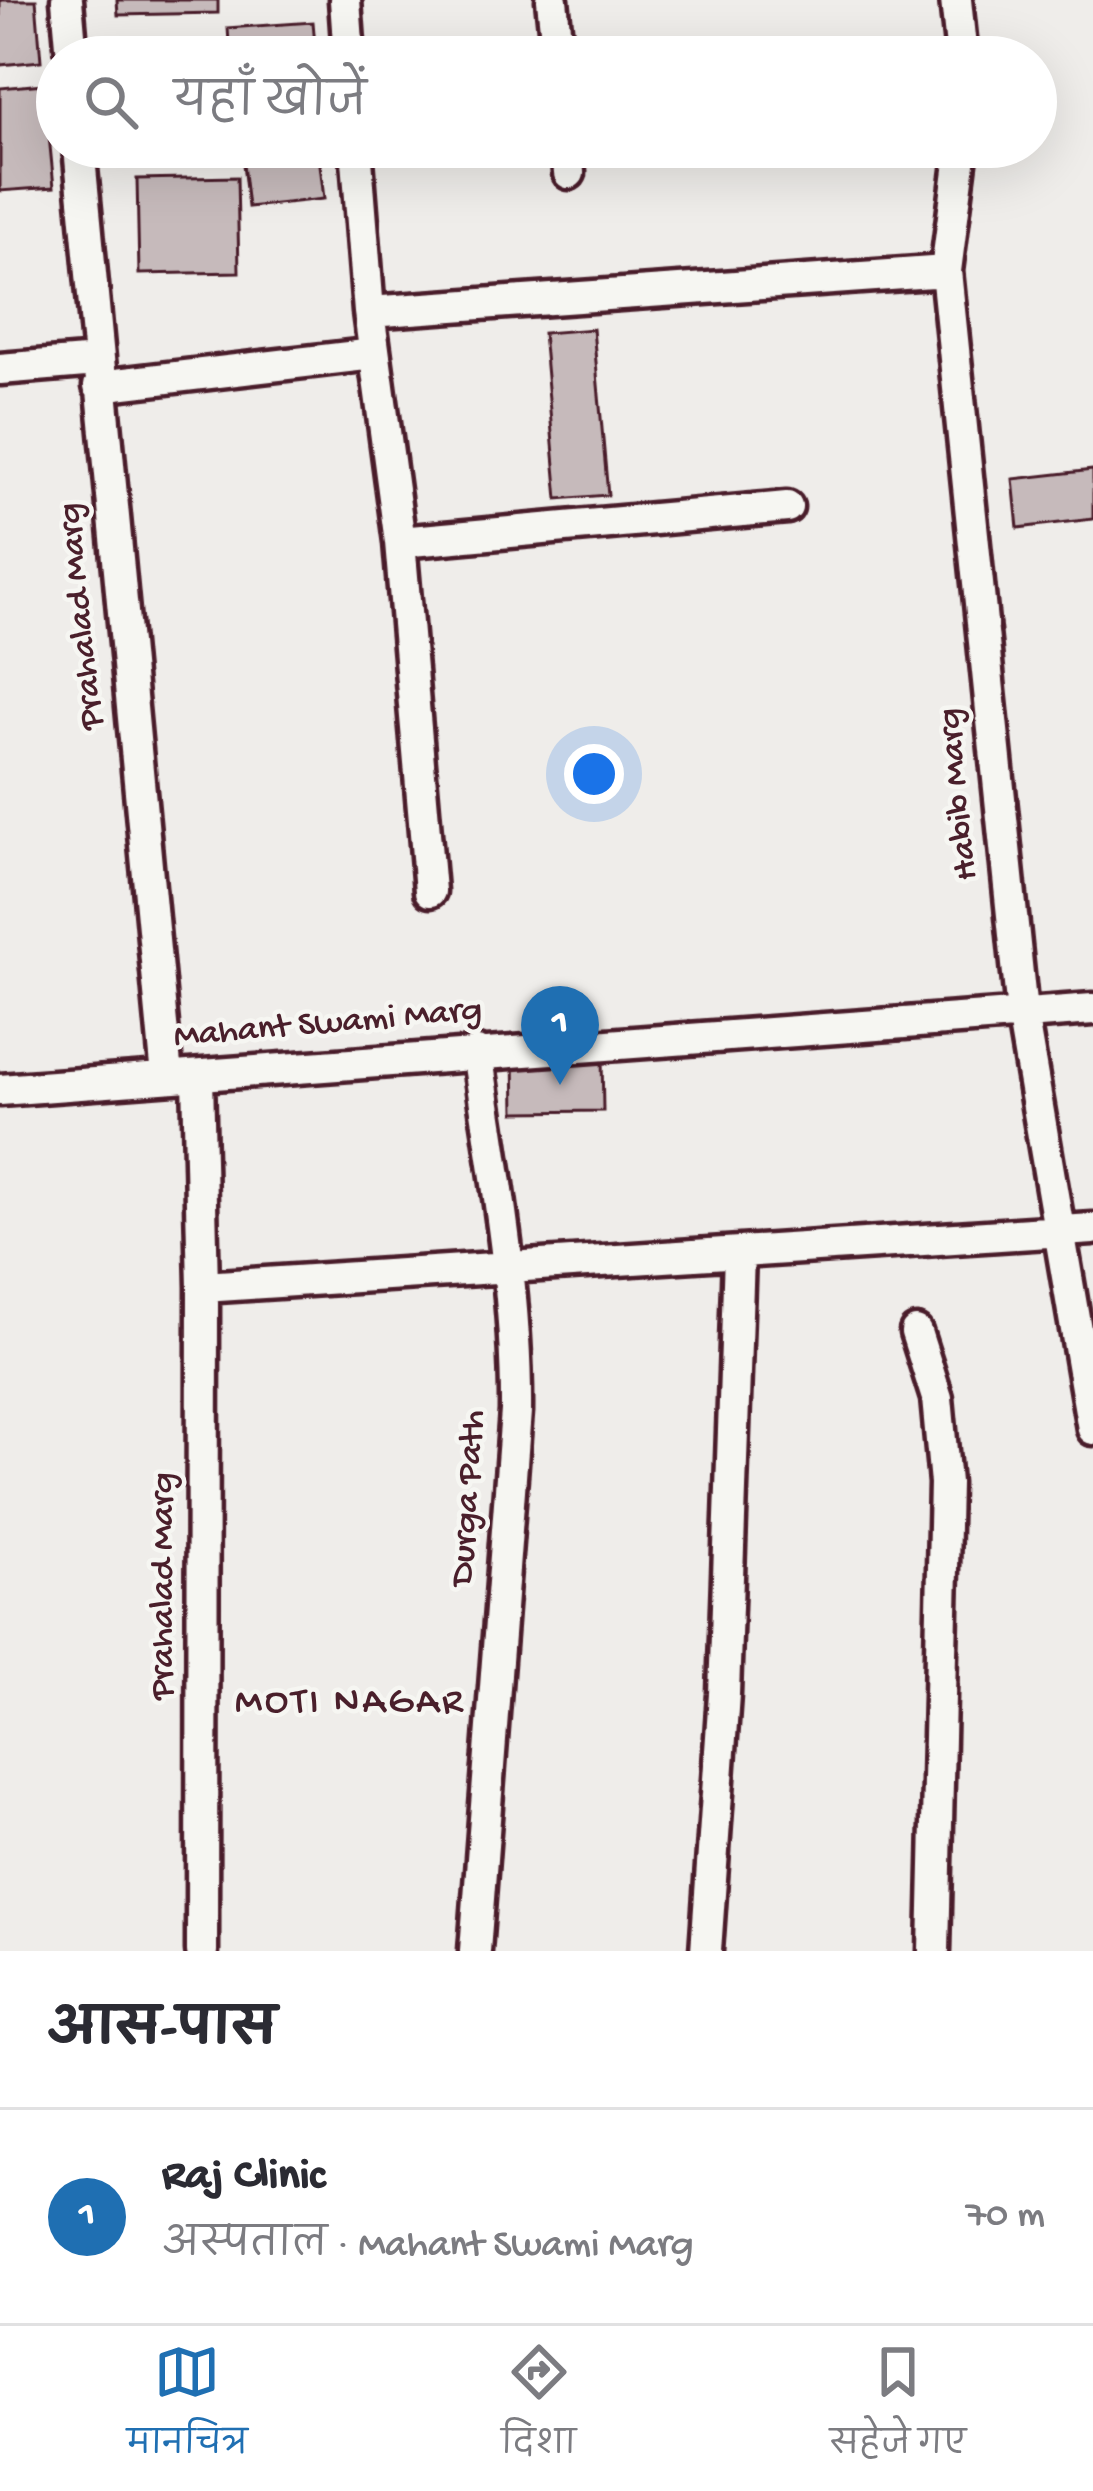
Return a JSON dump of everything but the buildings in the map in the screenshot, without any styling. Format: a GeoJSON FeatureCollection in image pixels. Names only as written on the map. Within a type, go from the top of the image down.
{"type":"FeatureCollection","features":[{"type":"Feature","properties":{"kind":"street"},"geometry":{"type":"LineString","coordinates":[[67,0],[70,36]]}},
{"type":"Feature","properties":{"kind":"street"},"geometry":{"type":"LineString","coordinates":[[345,0],[348,36]]}},
{"type":"Feature","properties":{"kind":"street"},"geometry":{"type":"LineString","coordinates":[[552,0],[555,36]]}},
{"type":"Feature","properties":{"kind":"street"},"geometry":{"type":"LineString","coordinates":[[956,0],[960,36]]}},
{"type":"Feature","properties":{"kind":"street","name":"Prahalad Marg"},"geometry":{"type":"LineString","coordinates":[[81,168],[98,373],[183,1077],[203,1287],[202,1951]]}},
{"type":"Feature","properties":{"kind":"street"},"geometry":{"type":"LineString","coordinates":[[358,168],[369,313],[400,542],[430,891]]}},
{"type":"Feature","properties":{"kind":"street","name":"Habib Marg"},"geometry":{"type":"LineString","coordinates":[[959,168],[946,271],[1022,1013],[1093,1430]]}},
{"type":"Feature","properties":{"kind":"street"},"geometry":{"type":"LineString","coordinates":[[369,313],[946,271]]}},
{"type":"Feature","properties":{"kind":"street"},"geometry":{"type":"LineString","coordinates":[[0,369],[98,373],[374,355]]}},
{"type":"Feature","properties":{"kind":"street"},"geometry":{"type":"LineString","coordinates":[[400,542],[787,507]]}},
{"type":"Feature","properties":{"kind":"street","name":"Mahant Swami Marg"},"geometry":{"type":"LineString","coordinates":[[0,1090],[1093,1009]]}},
{"type":"Feature","properties":{"kind":"street","name":"Durga Path"},"geometry":{"type":"LineString","coordinates":[[475,1951],[516,1412],[517,1341],[477,1052]]}},
{"type":"Feature","properties":{"kind":"street"},"geometry":{"type":"LineString","coordinates":[[203,1287],[1093,1229]]}},
{"type":"Feature","properties":{"kind":"street"},"geometry":{"type":"LineString","coordinates":[[706,1951],[724,1694],[739,1255]]}},
{"type":"Feature","properties":{"kind":"street"},"geometry":{"type":"LineString","coordinates":[[916,1332],[937,1398],[945,1483],[934,1951]]}},
{"type":"Feature","properties":{"kind":"place","name":"Raj Clinic"},"geometry":{"type":"Point","coordinates":[560,1085]}},
{"type":"Feature","properties":{"kind":"district","name":"MOTI NAGAR"},"geometry":{"type":"Point","coordinates":[350,1704]}}]}
